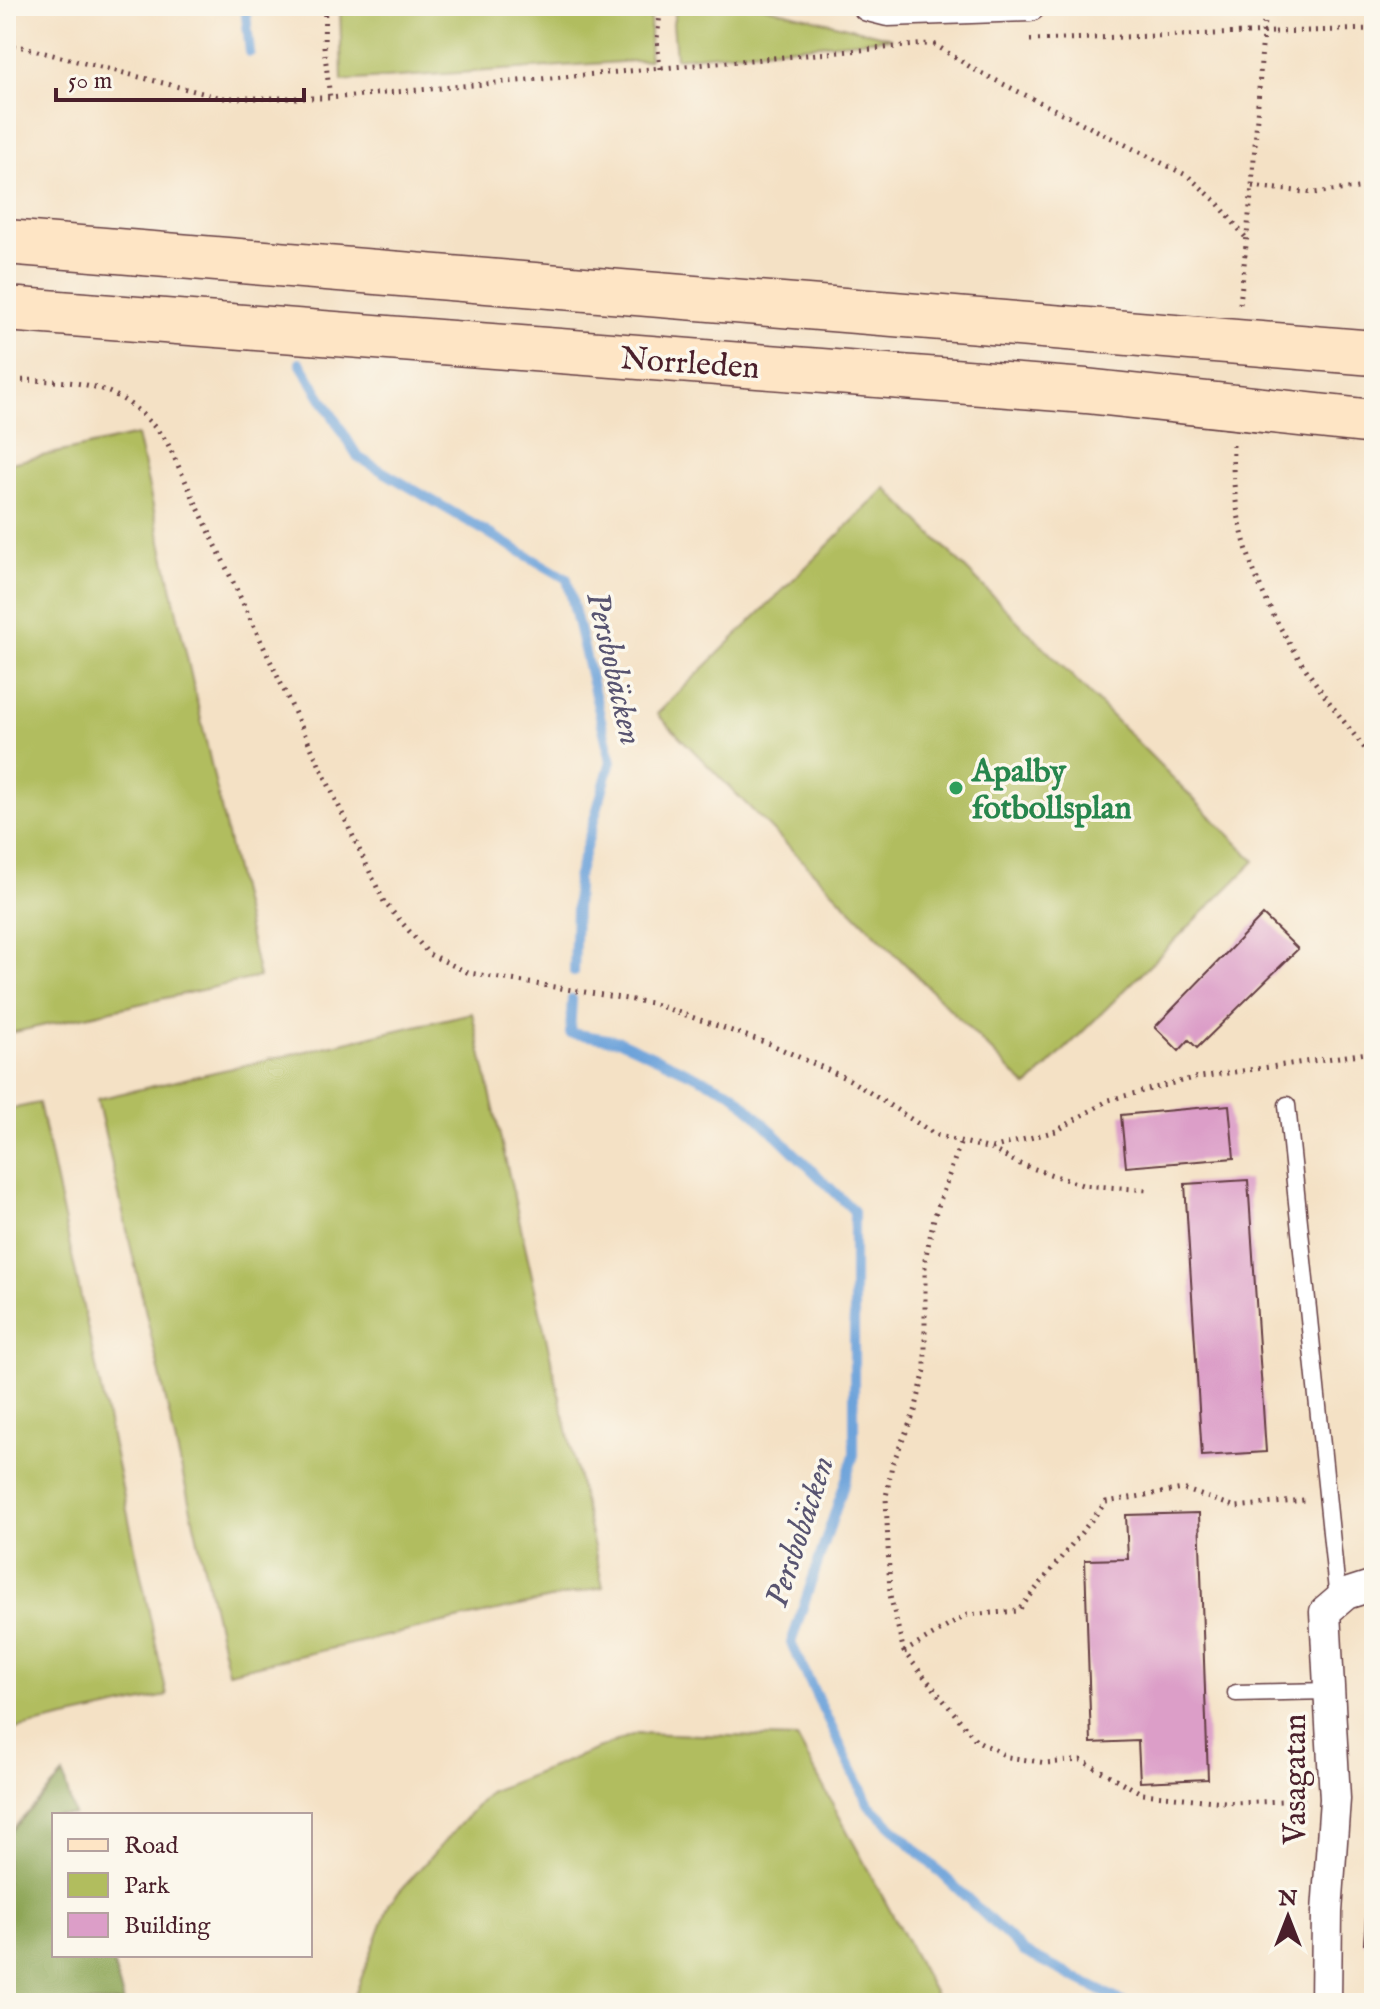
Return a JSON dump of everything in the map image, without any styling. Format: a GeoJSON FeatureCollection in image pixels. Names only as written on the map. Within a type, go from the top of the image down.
{"type":"FeatureCollection","features":[{"type":"Feature","properties":{"kind":"main road","name":"Norrleden"},"geometry":{"type":"LineString","coordinates":[[6,242],[1374,353]]}},
{"type":"Feature","properties":{"kind":"main road","name":"Norrleden"},"geometry":{"type":"LineString","coordinates":[[6,309],[1086,391],[1374,422]]}},
{"type":"Feature","properties":{"kind":"street"},"geometry":{"type":"LineString","coordinates":[[868,6],[888,11],[1030,6]]}},
{"type":"Feature","properties":{"kind":"street"},"geometry":{"type":"LineString","coordinates":[[1338,1601],[1364,1585],[1374,1585]]}},
{"type":"Feature","properties":{"kind":"street","name":"Vasagatan"},"geometry":{"type":"LineString","coordinates":[[1326,2003],[1327,1912],[1335,1799],[1325,1612],[1338,1601]]}},
{"type":"Feature","properties":{"kind":"lane"},"geometry":{"type":"LineString","coordinates":[[1287,1105],[1338,1601]]}},
{"type":"Feature","properties":{"kind":"lane"},"geometry":{"type":"LineString","coordinates":[[1236,1693],[1329,1691]]}},
{"type":"Feature","properties":{"kind":"path"},"geometry":{"type":"LineString","coordinates":[[325,6],[324,46],[330,98]]}},
{"type":"Feature","properties":{"kind":"path"},"geometry":{"type":"LineString","coordinates":[[660,69],[657,39],[661,6]]}},
{"type":"Feature","properties":{"kind":"path"},"geometry":{"type":"LineString","coordinates":[[1239,316],[1265,6]]}},
{"type":"Feature","properties":{"kind":"path"},"geometry":{"type":"LineString","coordinates":[[1028,40],[1374,29]]}},
{"type":"Feature","properties":{"kind":"path"},"geometry":{"type":"LineString","coordinates":[[6,43],[222,98],[330,98],[950,43]]}},
{"type":"Feature","properties":{"kind":"path"},"geometry":{"type":"LineString","coordinates":[[934,44],[975,70],[1188,176],[1216,201],[1246,238]]}},
{"type":"Feature","properties":{"kind":"path"},"geometry":{"type":"LineString","coordinates":[[1252,186],[1313,193],[1374,186]]}},
{"type":"Feature","properties":{"kind":"path"},"geometry":{"type":"LineString","coordinates":[[6,380],[76,381],[101,387],[136,407],[167,442],[384,902],[429,954],[469,973],[496,980],[651,1003],[770,1044],[850,1080],[936,1135],[960,1144],[991,1149],[1041,1172],[1082,1185],[1147,1190]]}},
{"type":"Feature","properties":{"kind":"path"},"geometry":{"type":"LineString","coordinates":[[1233,440],[1232,476],[1239,525],[1266,602],[1294,655],[1374,760]]}},
{"type":"Feature","properties":{"kind":"path"},"geometry":{"type":"LineString","coordinates":[[991,1149],[1056,1131],[1109,1100],[1193,1078],[1374,1052]]}},
{"type":"Feature","properties":{"kind":"path"},"geometry":{"type":"LineString","coordinates":[[960,1144],[934,1218],[925,1260],[925,1370],[915,1411],[892,1465],[886,1497],[890,1595],[904,1652],[976,1740],[1008,1757],[1046,1763],[1081,1760],[1143,1794],[1235,1803],[1335,1799]]}},
{"type":"Feature","properties":{"kind":"path"},"geometry":{"type":"LineString","coordinates":[[904,1652],[967,1615],[1018,1611],[1106,1502],[1183,1489],[1236,1507],[1327,1498]]}},
{"type":"Feature","properties":{"kind":"green space"},"geometry":{"type":"Polygon","coordinates":[[[340,6],[651,6],[649,60],[342,81],[340,6]]]}},
{"type":"Feature","properties":{"kind":"green space"},"geometry":{"type":"Polygon","coordinates":[[[677,6],[761,6],[892,38],[676,58],[673,23],[677,6]]]}},
{"type":"Feature","properties":{"kind":"green space"},"geometry":{"type":"Polygon","coordinates":[[[137,435],[259,977],[6,1034],[6,464],[137,435]]]}},
{"type":"Feature","properties":{"kind":"green space","name":"Apalby fotbollsplan"},"geometry":{"type":"Polygon","coordinates":[[[886,488],[1255,861],[1027,1087],[657,714],[886,488]]]}},
{"type":"Feature","properties":{"kind":"green space"},"geometry":{"type":"Polygon","coordinates":[[[472,1013],[603,1587],[228,1672],[97,1099],[472,1013]]]}},
{"type":"Feature","properties":{"kind":"green space"},"geometry":{"type":"Polygon","coordinates":[[[39,1103],[167,1696],[6,1731],[6,1110],[39,1103]]]}},
{"type":"Feature","properties":{"kind":"green space"},"geometry":{"type":"Polygon","coordinates":[[[637,1733],[797,1738],[940,2003],[352,2003],[390,1902],[489,1792],[637,1733]]]}},
{"type":"Feature","properties":{"kind":"green space"},"geometry":{"type":"Polygon","coordinates":[[[63,1775],[73,1813],[52,1813],[52,1957],[112,1957],[124,2003],[6,2003],[6,1836],[63,1775]]]}},
{"type":"Feature","properties":{"kind":"building"},"geometry":{"type":"Polygon","coordinates":[[[1263,915],[1298,949],[1197,1048],[1189,1040],[1179,1051],[1155,1027],[1263,915]]]}},
{"type":"Feature","properties":{"kind":"building"},"geometry":{"type":"Polygon","coordinates":[[[1229,1105],[1234,1158],[1126,1167],[1121,1115],[1229,1105]]]}},
{"type":"Feature","properties":{"kind":"building"},"geometry":{"type":"Polygon","coordinates":[[[1248,1180],[1266,1452],[1202,1456],[1185,1184],[1248,1180]]]}},
{"type":"Feature","properties":{"kind":"building"},"geometry":{"type":"Polygon","coordinates":[[[1199,1513],[1208,1779],[1140,1782],[1138,1741],[1091,1743],[1085,1560],[1128,1559],[1126,1515],[1199,1513]]]}},
{"type":"Feature","properties":{"kind":"building"},"geometry":{"type":"Polygon","coordinates":[[[1372,1838],[1374,1943],[1364,1943],[1372,1838]]]}},
{"type":"Feature","properties":{"kind":"waterway","name":"Persbobäcken"},"geometry":{"type":"LineString","coordinates":[[245,6],[250,52]]}},
{"type":"Feature","properties":{"kind":"waterway","name":"Persbobäcken"},"geometry":{"type":"LineString","coordinates":[[300,363],[358,457],[567,579],[611,761],[577,879],[574,972]]}},
{"type":"Feature","properties":{"kind":"waterway","name":"Persbobäcken"},"geometry":{"type":"LineString","coordinates":[[572,999],[570,1033],[620,1041],[733,1093],[854,1211],[854,1455],[791,1643],[869,1805],[1024,1952],[1125,2003]]}},
{"type":"Feature","properties":{"kind":"place","name":"Apalby fotbollsplan"},"geometry":{"type":"Point","coordinates":[956,788]}}]}
